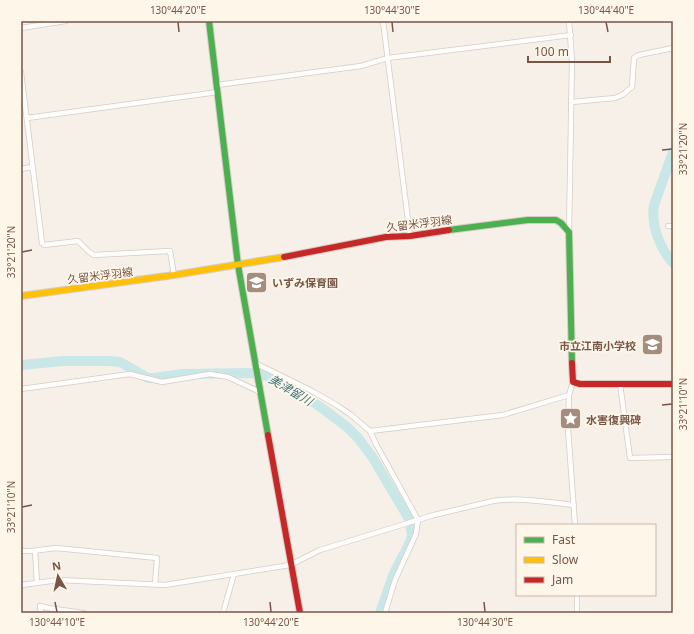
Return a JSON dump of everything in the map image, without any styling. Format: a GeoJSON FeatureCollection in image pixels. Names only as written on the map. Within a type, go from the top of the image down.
{"type":"FeatureCollection","features":[{"type":"Feature","properties":{"kind":"main road"},"geometry":{"type":"LineString","coordinates":[[210,21],[238,265],[290,565],[300,613]]}},
{"type":"Feature","properties":{"kind":"main road","name":"久留米浮羽線"},"geometry":{"type":"LineString","coordinates":[[21,296],[238,265],[386,237],[410,236],[498,223],[549,219],[556,220],[561,223],[569,232]]}},
{"type":"Feature","properties":{"kind":"main road"},"geometry":{"type":"LineString","coordinates":[[569,232],[573,382],[592,385],[673,384]]}},
{"type":"Feature","properties":{"kind":"street"},"geometry":{"type":"LineString","coordinates":[[21,28],[66,21]]}},
{"type":"Feature","properties":{"kind":"street"},"geometry":{"type":"LineString","coordinates":[[383,21],[410,236]]}},
{"type":"Feature","properties":{"kind":"street"},"geometry":{"type":"LineString","coordinates":[[569,21],[572,61],[569,232]]}},
{"type":"Feature","properties":{"kind":"street"},"geometry":{"type":"LineString","coordinates":[[217,84],[361,66],[388,58],[571,35]]}},
{"type":"Feature","properties":{"kind":"street"},"geometry":{"type":"LineString","coordinates":[[572,102],[615,98],[622,95],[632,87],[634,58],[639,55],[673,48]]}},
{"type":"Feature","properties":{"kind":"street"},"geometry":{"type":"LineString","coordinates":[[21,72],[42,243],[44,245],[78,241],[94,255],[170,251],[174,275]]}},
{"type":"Feature","properties":{"kind":"street"},"geometry":{"type":"LineString","coordinates":[[27,118],[218,92]]}},
{"type":"Feature","properties":{"kind":"street"},"geometry":{"type":"LineString","coordinates":[[21,169],[32,167]]}},
{"type":"Feature","properties":{"kind":"street"},"geometry":{"type":"LineString","coordinates":[[256,363],[325,399],[351,415],[370,431],[417,521],[416,534],[395,580],[385,613]]}},
{"type":"Feature","properties":{"kind":"street"},"geometry":{"type":"LineString","coordinates":[[21,389],[130,374],[162,382],[210,374],[228,377],[260,392]]}},
{"type":"Feature","properties":{"kind":"street"},"geometry":{"type":"LineString","coordinates":[[573,382],[570,395],[568,429],[575,524]]}},
{"type":"Feature","properties":{"kind":"street"},"geometry":{"type":"LineString","coordinates":[[620,384],[630,458],[673,457]]}},
{"type":"Feature","properties":{"kind":"street"},"geometry":{"type":"LineString","coordinates":[[370,431],[503,415],[570,395]]}},
{"type":"Feature","properties":{"kind":"street"},"geometry":{"type":"LineString","coordinates":[[21,585],[59,580],[165,584],[290,565],[320,550],[474,505],[502,499],[574,505]]}},
{"type":"Feature","properties":{"kind":"street"},"geometry":{"type":"LineString","coordinates":[[21,551],[56,548],[157,558],[155,584]]}},
{"type":"Feature","properties":{"kind":"street"},"geometry":{"type":"LineString","coordinates":[[35,551],[37,583]]}},
{"type":"Feature","properties":{"kind":"street"},"geometry":{"type":"LineString","coordinates":[[224,613],[234,574]]}},
{"type":"Feature","properties":{"kind":"street"},"geometry":{"type":"LineString","coordinates":[[577,596],[577,613]]}},
{"type":"Feature","properties":{"kind":"street"},"geometry":{"type":"LineString","coordinates":[[41,613],[40,606],[83,613]]}},
{"type":"Feature","properties":{"kind":"waterway","name":"美津留川"},"geometry":{"type":"LineString","coordinates":[[673,152],[654,205],[653,213],[657,236],[668,257],[673,263]]}},
{"type":"Feature","properties":{"kind":"waterway","name":"美津留川"},"geometry":{"type":"LineString","coordinates":[[21,365],[63,361],[120,362],[148,378],[183,374],[250,373],[268,376],[300,393],[347,427],[358,438],[373,458],[409,519],[412,535],[410,542],[394,573],[380,613]]}},
{"type":"Feature","properties":{"kind":"traffic: fast"},"geometry":{"type":"LineString","coordinates":[[209,21],[238,265],[268,435]]}},
{"type":"Feature","properties":{"kind":"traffic: fast"},"geometry":{"type":"LineString","coordinates":[[449,230],[528,220],[556,220],[561,223],[569,232],[572,363]]}},
{"type":"Feature","properties":{"kind":"traffic: slow"},"geometry":{"type":"LineString","coordinates":[[21,296],[174,275],[284,257]]}},
{"type":"Feature","properties":{"kind":"traffic: jam"},"geometry":{"type":"LineString","coordinates":[[284,257],[386,237],[410,236],[449,230]]}},
{"type":"Feature","properties":{"kind":"traffic: jam"},"geometry":{"type":"LineString","coordinates":[[572,363],[573,382],[580,384],[673,384]]}},
{"type":"Feature","properties":{"kind":"traffic: jam"},"geometry":{"type":"LineString","coordinates":[[268,435],[300,613]]}},
{"type":"Feature","properties":{"kind":"place","name":"いずみ保育園"},"geometry":{"type":"Point","coordinates":[256,282]}},
{"type":"Feature","properties":{"kind":"place","name":"市立江南小学校"},"geometry":{"type":"Point","coordinates":[652,345]}},
{"type":"Feature","properties":{"kind":"place","name":"水害復興碑"},"geometry":{"type":"Point","coordinates":[571,419]}}]}
